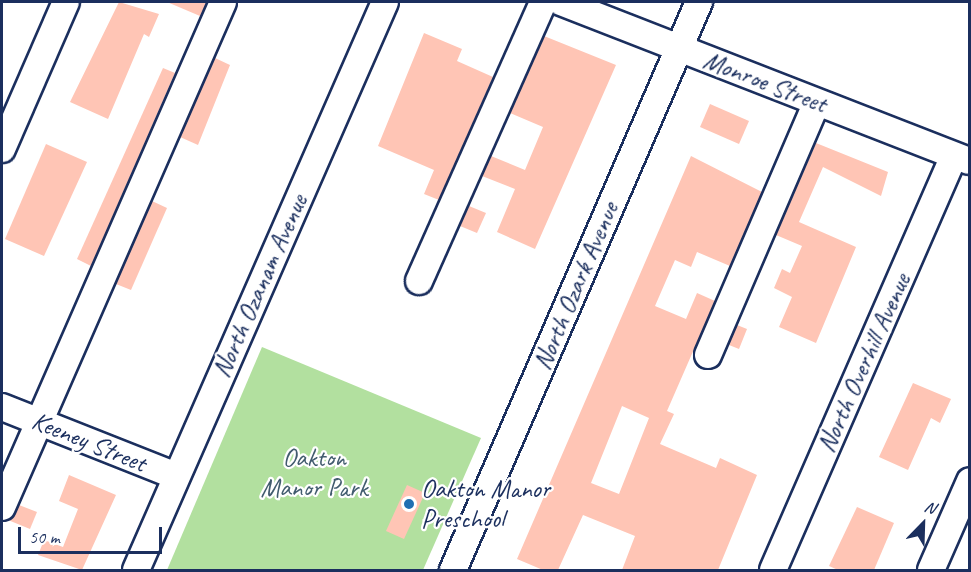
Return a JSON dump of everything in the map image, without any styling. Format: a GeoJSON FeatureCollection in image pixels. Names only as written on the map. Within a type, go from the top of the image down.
{"type":"FeatureCollection","features":[{"type":"Feature","properties":{"kind":"street"},"geometry":{"type":"LineString","coordinates":[[2,149],[66,2]]}},
{"type":"Feature","properties":{"kind":"street"},"geometry":{"type":"LineString","coordinates":[[2,507],[223,2]]}},
{"type":"Feature","properties":{"kind":"street","name":"North Ozanam Avenue"},"geometry":{"type":"LineString","coordinates":[[136,570],[385,2]]}},
{"type":"Feature","properties":{"kind":"street"},"geometry":{"type":"LineString","coordinates":[[419,280],[543,2]]}},
{"type":"Feature","properties":{"kind":"street","name":"Monroe Street"},"geometry":{"type":"LineString","coordinates":[[561,2],[962,159]]}},
{"type":"Feature","properties":{"kind":"street","name":"North Ozark Avenue"},"geometry":{"type":"LineString","coordinates":[[453,570],[699,2]]}},
{"type":"Feature","properties":{"kind":"street"},"geometry":{"type":"LineString","coordinates":[[708,355],[817,102]]}},
{"type":"Feature","properties":{"kind":"street","name":"North Overhill Avenue"},"geometry":{"type":"LineString","coordinates":[[773,570],[962,159]]}},
{"type":"Feature","properties":{"kind":"street","name":"Keeney Street"},"geometry":{"type":"LineString","coordinates":[[2,407],[176,476]]}},
{"type":"Feature","properties":{"kind":"street"},"geometry":{"type":"LineString","coordinates":[[931,570],[969,481]]}},
{"type":"Feature","properties":{"kind":"green space","name":"Oakton Manor Park"},"geometry":{"type":"Polygon","coordinates":[[[262,347],[481,438],[423,570],[167,570],[262,347]]]}},
{"type":"Feature","properties":{"kind":"building"},"geometry":{"type":"Polygon","coordinates":[[[119,2],[159,14],[149,37],[144,34],[108,119],[70,102],[119,2]]]}},
{"type":"Feature","properties":{"kind":"building"},"geometry":{"type":"Polygon","coordinates":[[[167,2],[207,2],[200,16],[167,2]]]}},
{"type":"Feature","properties":{"kind":"building"},"geometry":{"type":"Polygon","coordinates":[[[424,33],[462,49],[457,61],[493,77],[439,200],[424,194],[434,170],[378,146],[424,33]]]}},
{"type":"Feature","properties":{"kind":"building"},"geometry":{"type":"Polygon","coordinates":[[[544,36],[616,65],[535,249],[497,232],[515,189],[482,176],[491,156],[525,170],[543,127],[510,113],[544,36]]]}},
{"type":"Feature","properties":{"kind":"building"},"geometry":{"type":"Polygon","coordinates":[[[215,58],[230,65],[198,145],[180,137],[215,58]]]}},
{"type":"Feature","properties":{"kind":"building"},"geometry":{"type":"Polygon","coordinates":[[[163,68],[175,73],[91,266],[77,259],[163,68]]]}},
{"type":"Feature","properties":{"kind":"building"},"geometry":{"type":"Polygon","coordinates":[[[710,104],[749,121],[739,144],[700,127],[710,104]]]}},
{"type":"Feature","properties":{"kind":"building"},"geometry":{"type":"Polygon","coordinates":[[[816,143],[888,172],[881,196],[823,167],[799,222],[856,247],[816,343],[779,327],[792,297],[774,288],[782,269],[790,273],[802,246],[776,235],[816,143]]]}},
{"type":"Feature","properties":{"kind":"building"},"geometry":{"type":"Polygon","coordinates":[[[46,144],[87,162],[44,256],[5,239],[46,144]]]}},
{"type":"Feature","properties":{"kind":"building"},"geometry":{"type":"Polygon","coordinates":[[[691,156],[762,192],[730,266],[697,252],[691,267],[675,260],[655,306],[686,319],[697,293],[715,301],[667,411],[674,414],[660,444],[716,468],[720,458],[757,475],[718,570],[622,570],[635,536],[583,515],[558,570],[543,570],[517,559],[691,156]],[[622,406],[591,483],[619,494],[649,418],[622,406]]]}},
{"type":"Feature","properties":{"kind":"building"},"geometry":{"type":"Polygon","coordinates":[[[152,201],[167,208],[131,290],[116,284],[152,201]]]}},
{"type":"Feature","properties":{"kind":"building"},"geometry":{"type":"Polygon","coordinates":[[[469,206],[486,213],[477,233],[460,226],[469,206]]]}},
{"type":"Feature","properties":{"kind":"building"},"geometry":{"type":"Polygon","coordinates":[[[737,325],[747,329],[739,349],[729,345],[737,325]]]}},
{"type":"Feature","properties":{"kind":"building"},"geometry":{"type":"Polygon","coordinates":[[[913,383],[951,399],[940,423],[931,418],[908,470],[879,457],[913,383]]]}},
{"type":"Feature","properties":{"kind":"building"},"geometry":{"type":"Polygon","coordinates":[[[69,475],[116,495],[82,570],[38,555],[44,540],[63,547],[78,509],[59,501],[69,475]]]}},
{"type":"Feature","properties":{"kind":"building","name":"Oakton Manor Preschool"},"geometry":{"type":"Polygon","coordinates":[[[407,485],[425,493],[404,539],[386,531],[407,485]]]}},
{"type":"Feature","properties":{"kind":"building"},"geometry":{"type":"Polygon","coordinates":[[[19,505],[37,512],[30,529],[8,520],[19,505]]]}},
{"type":"Feature","properties":{"kind":"building"},"geometry":{"type":"Polygon","coordinates":[[[857,507],[894,523],[874,570],[838,570],[829,566],[857,507]]]}},
{"type":"Feature","properties":{"kind":"place","name":"Oakton Manor Preschool"},"geometry":{"type":"Point","coordinates":[409,504]}}]}
